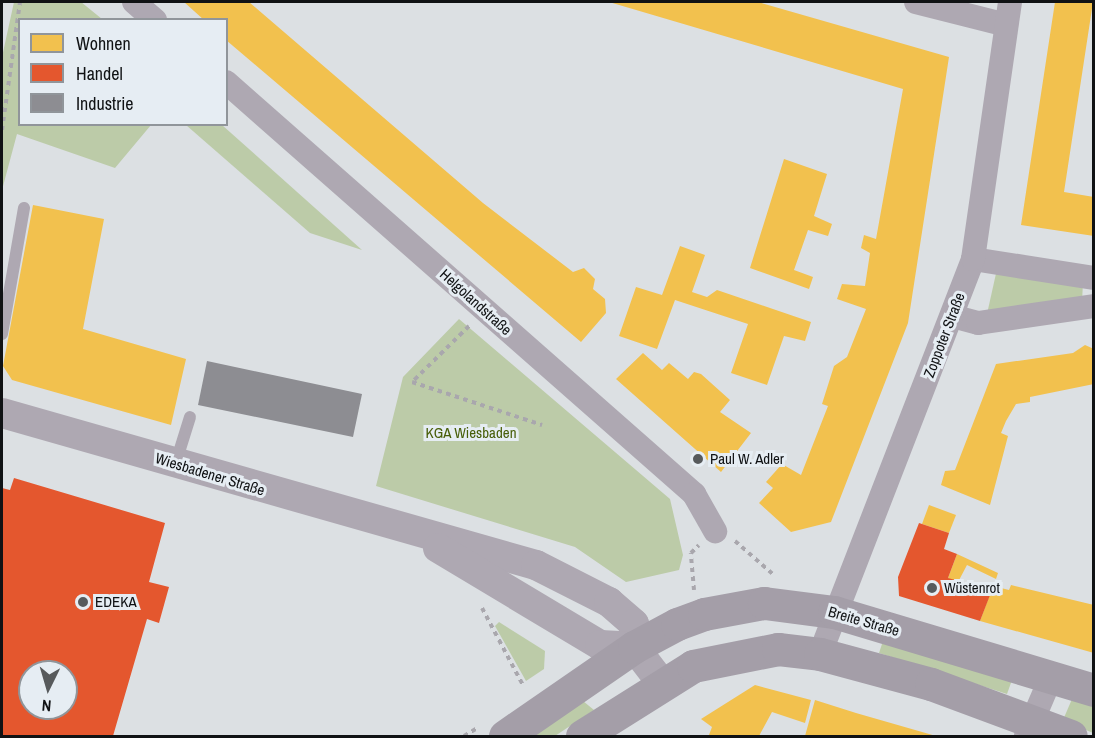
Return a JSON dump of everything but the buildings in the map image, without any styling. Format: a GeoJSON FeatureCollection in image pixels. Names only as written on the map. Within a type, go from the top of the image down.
{"type":"FeatureCollection","features":[{"type":"Feature","properties":{"kind":"main road","name":"Breite Straße"},"geometry":{"type":"LineString","coordinates":[[505,736],[634,647],[691,618],[730,607],[799,604],[834,612],[1094,690]]}},
{"type":"Feature","properties":{"kind":"main road"},"geometry":{"type":"LineString","coordinates":[[582,736],[661,682],[701,663],[751,651],[820,654],[1029,728],[1071,736]]}},
{"type":"Feature","properties":{"kind":"street"},"geometry":{"type":"LineString","coordinates":[[134,2],[153,18]]}},
{"type":"Feature","properties":{"kind":"street"},"geometry":{"type":"LineString","coordinates":[[916,2],[1006,25]]}},
{"type":"Feature","properties":{"kind":"street","name":"Zoppoter Straße"},"geometry":{"type":"LineString","coordinates":[[820,654],[834,612],[973,259],[1010,2]]}},
{"type":"Feature","properties":{"kind":"street","name":"Helgolandstraße"},"geometry":{"type":"LineString","coordinates":[[228,84],[694,494],[715,531]]}},
{"type":"Feature","properties":{"kind":"street"},"geometry":{"type":"LineString","coordinates":[[973,259],[1094,278]]}},
{"type":"Feature","properties":{"kind":"street"},"geometry":{"type":"LineString","coordinates":[[952,316],[978,323],[1094,306]]}},
{"type":"Feature","properties":{"kind":"street","name":"Wiesbadener Straße"},"geometry":{"type":"LineString","coordinates":[[2,412],[418,536],[489,550],[575,584],[634,624],[634,647],[661,682]]}},
{"type":"Feature","properties":{"kind":"street","name":"Wiesbadener Straße"},"geometry":{"type":"LineString","coordinates":[[418,536],[600,645],[634,647]]}},
{"type":"Feature","properties":{"kind":"street"},"geometry":{"type":"LineString","coordinates":[[1029,728],[1051,677]]}},
{"type":"Feature","properties":{"kind":"lane"},"geometry":{"type":"LineString","coordinates":[[2,334],[24,208]]}},
{"type":"Feature","properties":{"kind":"lane"},"geometry":{"type":"LineString","coordinates":[[176,464],[190,417]]}},
{"type":"Feature","properties":{"kind":"path"},"geometry":{"type":"LineString","coordinates":[[2,130],[20,2]]}},
{"type":"Feature","properties":{"kind":"path"},"geometry":{"type":"LineString","coordinates":[[474,321],[412,382],[542,425]]}},
{"type":"Feature","properties":{"kind":"path"},"geometry":{"type":"LineString","coordinates":[[740,544],[779,580]]}},
{"type":"Feature","properties":{"kind":"path"},"geometry":{"type":"LineString","coordinates":[[691,553],[693,593]]}},
{"type":"Feature","properties":{"kind":"path"},"geometry":{"type":"LineString","coordinates":[[482,608],[524,687]]}},
{"type":"Feature","properties":{"kind":"green space"},"geometry":{"type":"Polygon","coordinates":[[[14,2],[81,2],[101,18],[18,18],[18,126],[150,126],[115,168],[17,134],[2,190],[2,57],[14,2]]]}},
{"type":"Feature","properties":{"kind":"green space"},"geometry":{"type":"Polygon","coordinates":[[[187,126],[223,126],[362,250],[310,233],[187,126]]]}},
{"type":"Feature","properties":{"kind":"green space"},"geometry":{"type":"Polygon","coordinates":[[[997,269],[1083,282],[1082,302],[987,314],[997,269]]]}},
{"type":"Feature","properties":{"kind":"green space","name":"KGA Wiesbaden"},"geometry":{"type":"Polygon","coordinates":[[[459,319],[670,499],[683,555],[679,570],[626,582],[575,547],[376,486],[403,377],[459,319]]]}},
{"type":"Feature","properties":{"kind":"green space"},"geometry":{"type":"Polygon","coordinates":[[[499,622],[545,651],[544,669],[526,681],[495,626],[499,622]]]}},
{"type":"Feature","properties":{"kind":"green space"},"geometry":{"type":"Polygon","coordinates":[[[883,641],[1012,680],[1007,694],[879,653],[883,641]]]}},
{"type":"Feature","properties":{"kind":"green space"},"geometry":{"type":"Polygon","coordinates":[[[1072,699],[1093,705],[1093,733],[1063,720],[1072,699]]]}},
{"type":"Feature","properties":{"kind":"green space"},"geometry":{"type":"Polygon","coordinates":[[[583,701],[594,710],[555,736],[532,736],[583,701]]]}},
{"type":"Feature","properties":{"kind":"place","name":"Paul W. Adler"},"geometry":{"type":"Point","coordinates":[698,459]}},
{"type":"Feature","properties":{"kind":"place","name":"Wüstenrot"},"geometry":{"type":"Point","coordinates":[932,588]}},
{"type":"Feature","properties":{"kind":"place","name":"EDEKA"},"geometry":{"type":"Point","coordinates":[83,602]}}]}
